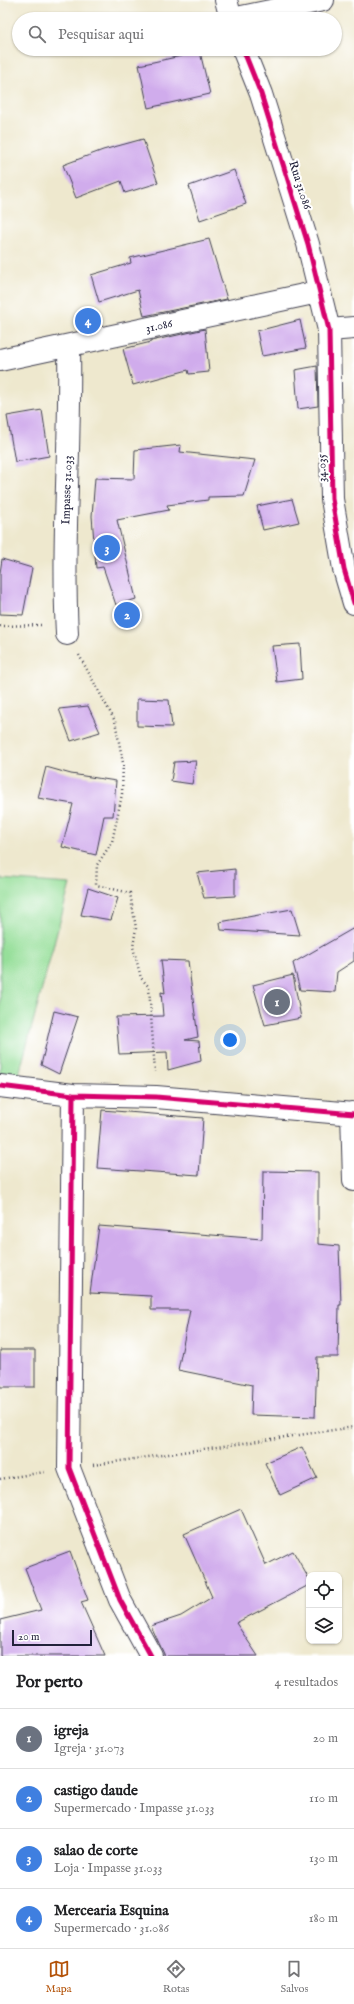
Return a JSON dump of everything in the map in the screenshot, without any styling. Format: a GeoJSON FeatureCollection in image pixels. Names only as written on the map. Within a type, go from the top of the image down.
{"type":"FeatureCollection","features":[{"type":"Feature","properties":{"kind":"street"},"geometry":{"type":"LineString","coordinates":[[226,0],[230,12]]}},
{"type":"Feature","properties":{"kind":"street"},"geometry":{"type":"LineString","coordinates":[[266,12],[323,0]]}},
{"type":"Feature","properties":{"kind":"street","name":"Rua 31.086"},"geometry":{"type":"LineString","coordinates":[[246,56],[260,94],[308,244],[318,292],[329,330]]}},
{"type":"Feature","properties":{"kind":"street","name":"31.086"},"geometry":{"type":"LineString","coordinates":[[0,360],[318,292]]}},
{"type":"Feature","properties":{"kind":"street"},"geometry":{"type":"LineString","coordinates":[[329,330],[354,328]]}},
{"type":"Feature","properties":{"kind":"street","name":"34.035"},"geometry":{"type":"LineString","coordinates":[[329,330],[332,499],[344,569],[354,603]]}},
{"type":"Feature","properties":{"kind":"street","name":"Impasse 31.033"},"geometry":{"type":"LineString","coordinates":[[67,634],[64,585],[70,401],[69,346]]}},
{"type":"Feature","properties":{"kind":"street"},"geometry":{"type":"LineString","coordinates":[[0,1086],[72,1095],[156,1097],[353,1114],[354,1180]]}},
{"type":"Feature","properties":{"kind":"street"},"geometry":{"type":"LineString","coordinates":[[72,1095],[69,1468],[120,1600],[151,1656]]}},
{"type":"Feature","properties":{"kind":"path"},"geometry":{"type":"LineString","coordinates":[[0,626],[42,625],[67,634],[90,672],[115,721],[122,762],[122,794],[112,842],[97,866],[96,884],[130,893],[136,928],[132,947],[141,978],[150,987],[156,1097]]}},
{"type":"Feature","properties":{"kind":"path"},"geometry":{"type":"LineString","coordinates":[[0,1479],[354,1427]]}},
{"type":"Feature","properties":{"kind":"green space"},"geometry":{"type":"Polygon","coordinates":[[[0,879],[70,884],[18,1078],[0,1076],[0,879]]]}},
{"type":"Feature","properties":{"kind":"building"},"geometry":{"type":"Polygon","coordinates":[[[181,56],[201,56],[210,94],[148,108],[139,65],[181,56]]]}},
{"type":"Feature","properties":{"kind":"building"},"geometry":{"type":"Polygon","coordinates":[[[143,139],[158,183],[125,193],[121,181],[76,198],[63,165],[103,150],[143,139]]]}},
{"type":"Feature","properties":{"kind":"building"},"geometry":{"type":"Polygon","coordinates":[[[234,170],[246,204],[200,220],[189,186],[234,170]]]}},
{"type":"Feature","properties":{"kind":"building"},"geometry":{"type":"Polygon","coordinates":[[[209,239],[227,299],[144,316],[138,290],[99,302],[91,275],[131,263],[130,258],[209,239]]]}},
{"type":"Feature","properties":{"kind":"building"},"geometry":{"type":"Polygon","coordinates":[[[300,320],[306,348],[262,356],[257,331],[300,320]]]}},
{"type":"Feature","properties":{"kind":"building"},"geometry":{"type":"Polygon","coordinates":[[[205,329],[209,372],[189,374],[188,370],[133,385],[123,349],[205,329]]]}},
{"type":"Feature","properties":{"kind":"building"},"geometry":{"type":"Polygon","coordinates":[[[317,366],[318,406],[298,409],[295,370],[317,366]]]}},
{"type":"Feature","properties":{"kind":"building"},"geometry":{"type":"Polygon","coordinates":[[[42,410],[49,456],[15,462],[7,416],[42,410]]]}},
{"type":"Feature","properties":{"kind":"building"},"geometry":{"type":"Polygon","coordinates":[[[181,445],[180,452],[255,460],[244,496],[208,497],[208,500],[167,505],[169,510],[117,520],[136,599],[116,605],[103,567],[96,568],[92,516],[95,478],[134,479],[135,450],[181,445]]]}},
{"type":"Feature","properties":{"kind":"building"},"geometry":{"type":"Polygon","coordinates":[[[292,499],[299,522],[263,530],[257,506],[292,499]]]}},
{"type":"Feature","properties":{"kind":"building"},"geometry":{"type":"Polygon","coordinates":[[[2,559],[32,568],[23,615],[0,614],[0,573],[2,559]]]}},
{"type":"Feature","properties":{"kind":"building"},"geometry":{"type":"Polygon","coordinates":[[[300,644],[302,679],[277,682],[272,646],[300,644]]]}},
{"type":"Feature","properties":{"kind":"building"},"geometry":{"type":"Polygon","coordinates":[[[137,699],[169,700],[172,727],[137,726],[137,699]]]}},
{"type":"Feature","properties":{"kind":"building"},"geometry":{"type":"Polygon","coordinates":[[[88,706],[100,732],[71,741],[59,709],[88,706]]]}},
{"type":"Feature","properties":{"kind":"building"},"geometry":{"type":"Polygon","coordinates":[[[196,761],[192,784],[171,781],[174,762],[196,761]]]}},
{"type":"Feature","properties":{"kind":"building"},"geometry":{"type":"Polygon","coordinates":[[[46,767],[71,774],[116,781],[113,816],[104,816],[96,855],[62,847],[73,804],[38,798],[46,767]]]}},
{"type":"Feature","properties":{"kind":"building"},"geometry":{"type":"Polygon","coordinates":[[[235,869],[235,896],[204,898],[197,873],[235,869]]]}},
{"type":"Feature","properties":{"kind":"building"},"geometry":{"type":"Polygon","coordinates":[[[88,888],[118,898],[111,920],[81,915],[88,888]]]}},
{"type":"Feature","properties":{"kind":"building"},"geometry":{"type":"Polygon","coordinates":[[[292,909],[300,935],[221,930],[220,922],[292,909]]]}},
{"type":"Feature","properties":{"kind":"building"},"geometry":{"type":"Polygon","coordinates":[[[354,928],[354,961],[337,972],[335,992],[300,990],[293,963],[354,928]]]}},
{"type":"Feature","properties":{"kind":"building"},"geometry":{"type":"Polygon","coordinates":[[[161,960],[188,961],[198,1037],[185,1040],[199,1041],[201,1061],[168,1070],[167,1052],[119,1054],[116,1017],[163,1016],[161,992],[165,993],[161,960]]]}},
{"type":"Feature","properties":{"kind":"building"},"geometry":{"type":"Polygon","coordinates":[[[293,975],[301,1018],[265,1025],[253,985],[293,975]]]}},
{"type":"Feature","properties":{"kind":"building"},"geometry":{"type":"Polygon","coordinates":[[[54,1011],[78,1017],[59,1074],[41,1065],[54,1011]]]}},
{"type":"Feature","properties":{"kind":"building"},"geometry":{"type":"Polygon","coordinates":[[[102,1110],[203,1118],[199,1175],[97,1168],[102,1110]]]}},
{"type":"Feature","properties":{"kind":"building"},"geometry":{"type":"Polygon","coordinates":[[[263,1171],[318,1172],[318,1244],[339,1246],[341,1305],[339,1305],[338,1357],[317,1357],[315,1417],[251,1415],[252,1385],[178,1370],[190,1310],[151,1310],[151,1296],[90,1293],[99,1226],[262,1239],[263,1171]]]}},
{"type":"Feature","properties":{"kind":"building"},"geometry":{"type":"Polygon","coordinates":[[[0,1350],[35,1350],[35,1387],[0,1387],[0,1350]]]}},
{"type":"Feature","properties":{"kind":"building"},"geometry":{"type":"Polygon","coordinates":[[[302,1447],[317,1478],[280,1495],[265,1463],[302,1447]]]}},
{"type":"Feature","properties":{"kind":"building"},"geometry":{"type":"Polygon","coordinates":[[[241,1509],[266,1565],[293,1551],[306,1574],[306,1587],[236,1623],[258,1656],[165,1656],[151,1626],[181,1616],[212,1597],[184,1534],[241,1509]]]}},
{"type":"Feature","properties":{"kind":"building"},"geometry":{"type":"Polygon","coordinates":[[[70,1551],[88,1600],[81,1602],[105,1656],[0,1656],[0,1620],[41,1610],[25,1568],[70,1551]]]}},
{"type":"Feature","properties":{"kind":"cycle path"},"geometry":{"type":"LineString","coordinates":[[246,56],[261,94],[308,244],[329,330],[332,499],[344,569],[354,603]]}},
{"type":"Feature","properties":{"kind":"cycle path"},"geometry":{"type":"LineString","coordinates":[[0,1086],[73,1095],[156,1097],[354,1114]]}},
{"type":"Feature","properties":{"kind":"cycle path"},"geometry":{"type":"LineString","coordinates":[[73,1095],[69,1468],[120,1600],[151,1656]]}},
{"type":"Feature","properties":{"kind":"place","name":"Mercearia Esquina"},"geometry":{"type":"Point","coordinates":[88,321]}},
{"type":"Feature","properties":{"kind":"place","name":"salao de corte"},"geometry":{"type":"Point","coordinates":[107,548]}},
{"type":"Feature","properties":{"kind":"place","name":"castigo daude"},"geometry":{"type":"Point","coordinates":[127,615]}},
{"type":"Feature","properties":{"kind":"place","name":"igreja"},"geometry":{"type":"Point","coordinates":[277,1002]}}]}
